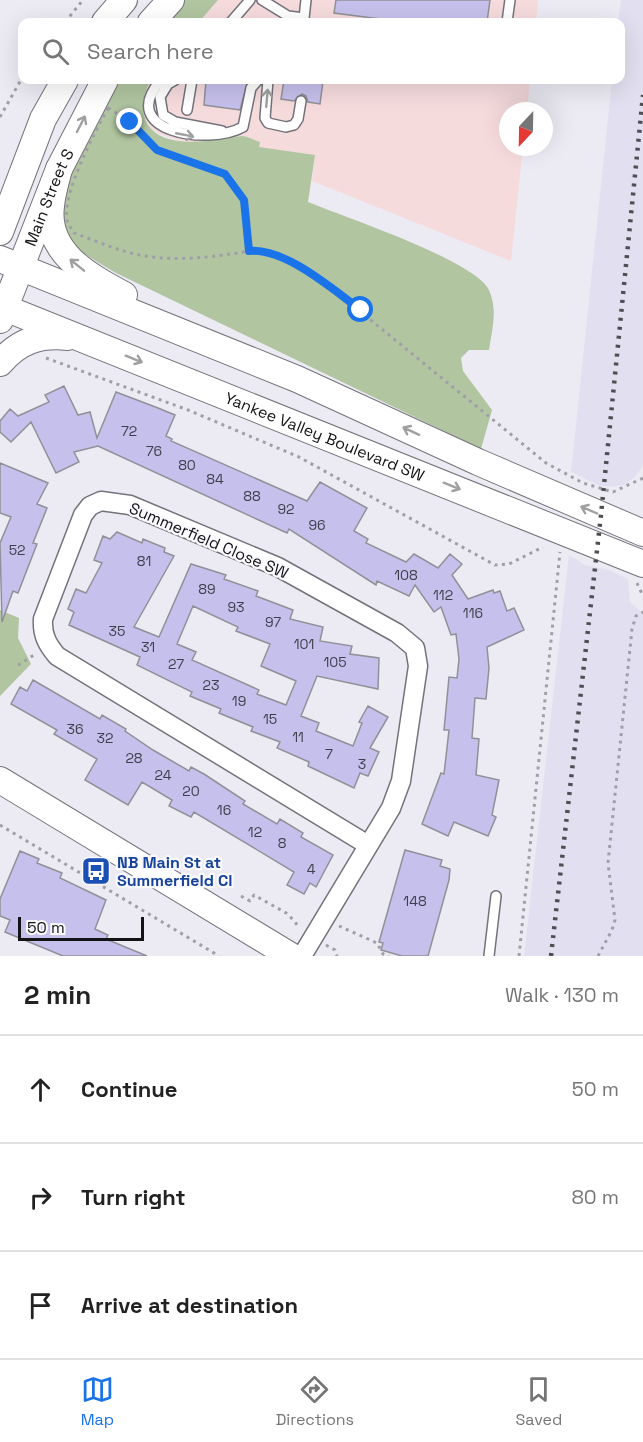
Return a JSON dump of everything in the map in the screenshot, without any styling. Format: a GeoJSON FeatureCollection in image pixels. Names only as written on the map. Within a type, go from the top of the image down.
{"type":"FeatureCollection","features":[{"type":"Feature","properties":{"kind":"main road"},"geometry":{"type":"LineString","coordinates":[[108,18],[124,0]]}},
{"type":"Feature","properties":{"kind":"main road"},"geometry":{"type":"LineString","coordinates":[[155,18],[171,0]]}},
{"type":"Feature","properties":{"kind":"main road","name":"Main Street S"},"geometry":{"type":"LineString","coordinates":[[0,232],[43,119],[63,84]]}},
{"type":"Feature","properties":{"kind":"main road","name":"Main Street S"},"geometry":{"type":"LineString","coordinates":[[2,311],[10,263],[103,84]]}},
{"type":"Feature","properties":{"kind":"main road"},"geometry":{"type":"LineString","coordinates":[[0,185],[43,119]]}},
{"type":"Feature","properties":{"kind":"main road"},"geometry":{"type":"LineString","coordinates":[[59,169],[51,207],[51,223],[58,245],[74,264],[108,287],[297,379],[478,462],[643,533]]}},
{"type":"Feature","properties":{"kind":"main road"},"geometry":{"type":"LineString","coordinates":[[10,263],[297,379]]}},
{"type":"Feature","properties":{"kind":"main road","name":"Yankee Valley Boulevard SW"},"geometry":{"type":"LineString","coordinates":[[2,311],[80,338],[643,564]]}},
{"type":"Feature","properties":{"kind":"main road"},"geometry":{"type":"LineString","coordinates":[[0,363],[28,340],[52,335],[80,338]]}},
{"type":"Feature","properties":{"kind":"main road"},"geometry":{"type":"LineString","coordinates":[[0,780],[291,956]]}},
{"type":"Feature","properties":{"kind":"street","name":"Summerfield Close SW"},"geometry":{"type":"LineString","coordinates":[[302,956],[391,808],[401,781],[418,666],[416,648],[397,633],[278,567],[238,549],[130,505],[101,501],[90,506],[83,515],[43,619],[42,632],[48,646],[57,656],[368,845]]}},
{"type":"Feature","properties":{"kind":"lane"},"geometry":{"type":"LineString","coordinates":[[234,18],[250,0]]}},
{"type":"Feature","properties":{"kind":"lane"},"geometry":{"type":"LineString","coordinates":[[262,0],[286,18]]}},
{"type":"Feature","properties":{"kind":"lane"},"geometry":{"type":"LineString","coordinates":[[306,0],[307,18]]}},
{"type":"Feature","properties":{"kind":"lane"},"geometry":{"type":"LineString","coordinates":[[508,18],[510,0]]}},
{"type":"Feature","properties":{"kind":"lane"},"geometry":{"type":"LineString","coordinates":[[159,84],[150,100],[150,112],[158,124],[171,131],[194,137],[243,127],[251,88],[254,84]]}},
{"type":"Feature","properties":{"kind":"lane"},"geometry":{"type":"LineString","coordinates":[[168,84],[160,97],[163,115],[176,122],[215,128],[224,132]]}},
{"type":"Feature","properties":{"kind":"lane"},"geometry":{"type":"LineString","coordinates":[[188,110],[191,84]]}},
{"type":"Feature","properties":{"kind":"lane"},"geometry":{"type":"LineString","coordinates":[[268,84],[265,118],[268,123],[286,128],[294,125],[298,119],[301,102]]}},
{"type":"Feature","properties":{"kind":"lane"},"geometry":{"type":"LineString","coordinates":[[489,956],[496,896]]}},
{"type":"Feature","properties":{"kind":"path"},"geometry":{"type":"LineString","coordinates":[[68,18],[83,0]]}},
{"type":"Feature","properties":{"kind":"path"},"geometry":{"type":"LineString","coordinates":[[0,117],[19,84]]}},
{"type":"Feature","properties":{"kind":"path"},"geometry":{"type":"LineString","coordinates":[[249,251],[244,200],[225,174],[157,150],[130,122],[108,108],[84,156],[70,198],[67,221],[74,233],[128,253],[178,259],[259,250],[284,258],[324,282],[546,463],[583,483],[613,492],[643,478]]}},
{"type":"Feature","properties":{"kind":"path"},"geometry":{"type":"LineString","coordinates":[[43,357],[188,410],[299,457],[495,565],[509,564],[547,545]]}},
{"type":"Feature","properties":{"kind":"path"},"geometry":{"type":"LineString","coordinates":[[519,956],[560,563],[560,548],[554,546]]}},
{"type":"Feature","properties":{"kind":"path"},"geometry":{"type":"LineString","coordinates":[[598,956],[615,920],[608,863],[632,629],[636,616],[643,612]]}},
{"type":"Feature","properties":{"kind":"path"},"geometry":{"type":"LineString","coordinates":[[0,825],[219,956]]}},
{"type":"Feature","properties":{"kind":"path"},"geometry":{"type":"LineString","coordinates":[[241,896],[250,901],[254,895],[280,909],[288,914],[300,929],[313,937]]}},
{"type":"Feature","properties":{"kind":"path"},"geometry":{"type":"LineString","coordinates":[[324,920],[377,943],[382,954],[388,956]]}},
{"type":"Feature","properties":{"kind":"shaded area"},"geometry":{"type":"Polygon","coordinates":[[[218,0],[538,0],[536,18],[202,18],[218,0]]]}},
{"type":"Feature","properties":{"kind":"shaded area"},"geometry":{"type":"Polygon","coordinates":[[[621,0],[643,0],[643,466],[634,478],[623,485],[611,487],[598,485],[571,472],[612,84],[625,84],[625,18],[619,18],[621,0]]]}},
{"type":"Feature","properties":{"kind":"shaded area"},"geometry":{"type":"Polygon","coordinates":[[[149,84],[530,84],[528,102],[499,102],[499,156],[522,156],[511,261],[312,181],[315,155],[259,147],[244,136],[202,143],[180,141],[159,134],[150,128],[143,108],[145,91],[149,84]]]}},
{"type":"Feature","properties":{"kind":"shaded area"},"geometry":{"type":"Polygon","coordinates":[[[569,555],[585,565],[609,570],[628,579],[630,602],[643,614],[643,956],[524,956],[569,555]]]}},
{"type":"Feature","properties":{"kind":"green space"},"geometry":{"type":"Polygon","coordinates":[[[185,0],[218,0],[202,18],[170,18],[185,0]]]}},
{"type":"Feature","properties":{"kind":"green space"},"geometry":{"type":"Polygon","coordinates":[[[116,84],[149,84],[144,97],[144,115],[150,127],[159,135],[172,140],[187,142],[244,136],[260,142],[259,147],[315,155],[308,202],[406,240],[460,266],[479,278],[489,290],[493,305],[494,320],[489,350],[469,350],[461,358],[463,371],[492,410],[481,449],[116,273],[75,245],[66,233],[63,218],[65,198],[79,154],[116,84]]]}},
{"type":"Feature","properties":{"kind":"green space"},"geometry":{"type":"Polygon","coordinates":[[[0,610],[19,618],[18,638],[31,664],[0,696],[0,610]]]}},
{"type":"Feature","properties":{"kind":"building"},"geometry":{"type":"Polygon","coordinates":[[[336,0],[490,0],[488,18],[373,18],[334,13],[336,0]]]}},
{"type":"Feature","properties":{"kind":"building"},"geometry":{"type":"Polygon","coordinates":[[[206,84],[247,84],[240,110],[204,105],[206,84]]]}},
{"type":"Feature","properties":{"kind":"building"},"geometry":{"type":"Polygon","coordinates":[[[283,84],[323,84],[320,104],[308,102],[306,96],[302,94],[294,101],[281,99],[283,84]]]}},
{"type":"Feature","properties":{"kind":"building"},"geometry":{"type":"Polygon","coordinates":[[[64,386],[78,415],[90,412],[97,438],[116,392],[175,415],[166,436],[172,439],[171,441],[307,501],[320,482],[367,508],[354,531],[368,539],[366,543],[406,562],[414,554],[438,568],[450,554],[462,564],[452,575],[468,599],[493,590],[494,593],[500,591],[507,611],[514,608],[524,630],[487,647],[489,668],[486,699],[475,698],[472,738],[479,739],[476,775],[499,780],[492,815],[496,817],[488,836],[454,822],[448,836],[422,824],[441,773],[444,774],[449,730],[444,730],[449,677],[457,678],[459,659],[456,634],[451,635],[441,607],[434,612],[415,585],[409,596],[377,581],[376,585],[289,529],[287,533],[98,446],[74,452],[79,462],[56,473],[31,422],[11,442],[0,432],[0,421],[10,409],[18,416],[49,402],[45,395],[64,386]]]}},
{"type":"Feature","properties":{"kind":"building"},"geometry":{"type":"Polygon","coordinates":[[[0,463],[48,483],[37,504],[47,508],[33,543],[37,544],[18,593],[13,591],[2,622],[0,543],[11,517],[0,513],[0,463]]]}},
{"type":"Feature","properties":{"kind":"building"},"geometry":{"type":"Polygon","coordinates":[[[117,532],[142,543],[143,539],[165,548],[164,552],[174,556],[134,627],[159,637],[191,564],[226,575],[224,579],[258,591],[256,596],[293,610],[290,619],[323,627],[320,641],[352,646],[350,654],[379,658],[378,689],[317,676],[301,716],[319,723],[316,731],[353,746],[362,723],[359,722],[368,706],[388,717],[370,748],[379,752],[368,776],[360,773],[354,788],[308,766],[309,762],[277,748],[280,742],[251,731],[253,727],[219,713],[221,709],[190,696],[192,692],[137,665],[140,657],[69,625],[74,612],[68,609],[76,589],[86,593],[102,563],[94,560],[103,536],[110,539],[117,532]],[[193,606],[177,644],[196,652],[192,660],[259,690],[257,694],[286,705],[296,681],[261,666],[270,644],[236,631],[238,627],[193,606]]]}},
{"type":"Feature","properties":{"kind":"building"},"geometry":{"type":"Polygon","coordinates":[[[33,680],[100,719],[102,715],[126,729],[125,731],[153,750],[189,771],[191,767],[204,774],[245,801],[243,804],[277,824],[280,819],[303,833],[301,837],[333,855],[316,887],[310,883],[304,894],[287,885],[294,872],[194,812],[191,817],[169,806],[172,800],[142,782],[128,805],[85,780],[97,759],[54,734],[57,730],[11,704],[20,687],[27,691],[33,680]]]}},
{"type":"Feature","properties":{"kind":"building"},"geometry":{"type":"Polygon","coordinates":[[[405,850],[442,860],[440,866],[450,869],[428,956],[402,956],[381,950],[383,943],[379,942],[405,850]]]}},
{"type":"Feature","properties":{"kind":"building"},"geometry":{"type":"Polygon","coordinates":[[[20,851],[39,859],[37,863],[62,873],[60,878],[106,900],[95,929],[108,935],[106,939],[147,956],[63,956],[5,932],[10,920],[0,916],[0,899],[20,851]]]}},
{"type":"Feature","properties":{"kind":"railway"},"geometry":{"type":"LineString","coordinates":[[551,956],[601,515],[643,95]]}},
{"type":"Feature","properties":{"kind":"place","name":"NB Main St at Summerfield Cl"},"geometry":{"type":"Point","coordinates":[96,871]}},
{"type":"Feature","properties":{"kind":"route"},"geometry":{"type":"LineString","coordinates":[[130,122],[157,150],[225,174],[244,200],[249,251],[259,250],[284,258],[324,282],[361,310]]}}]}
